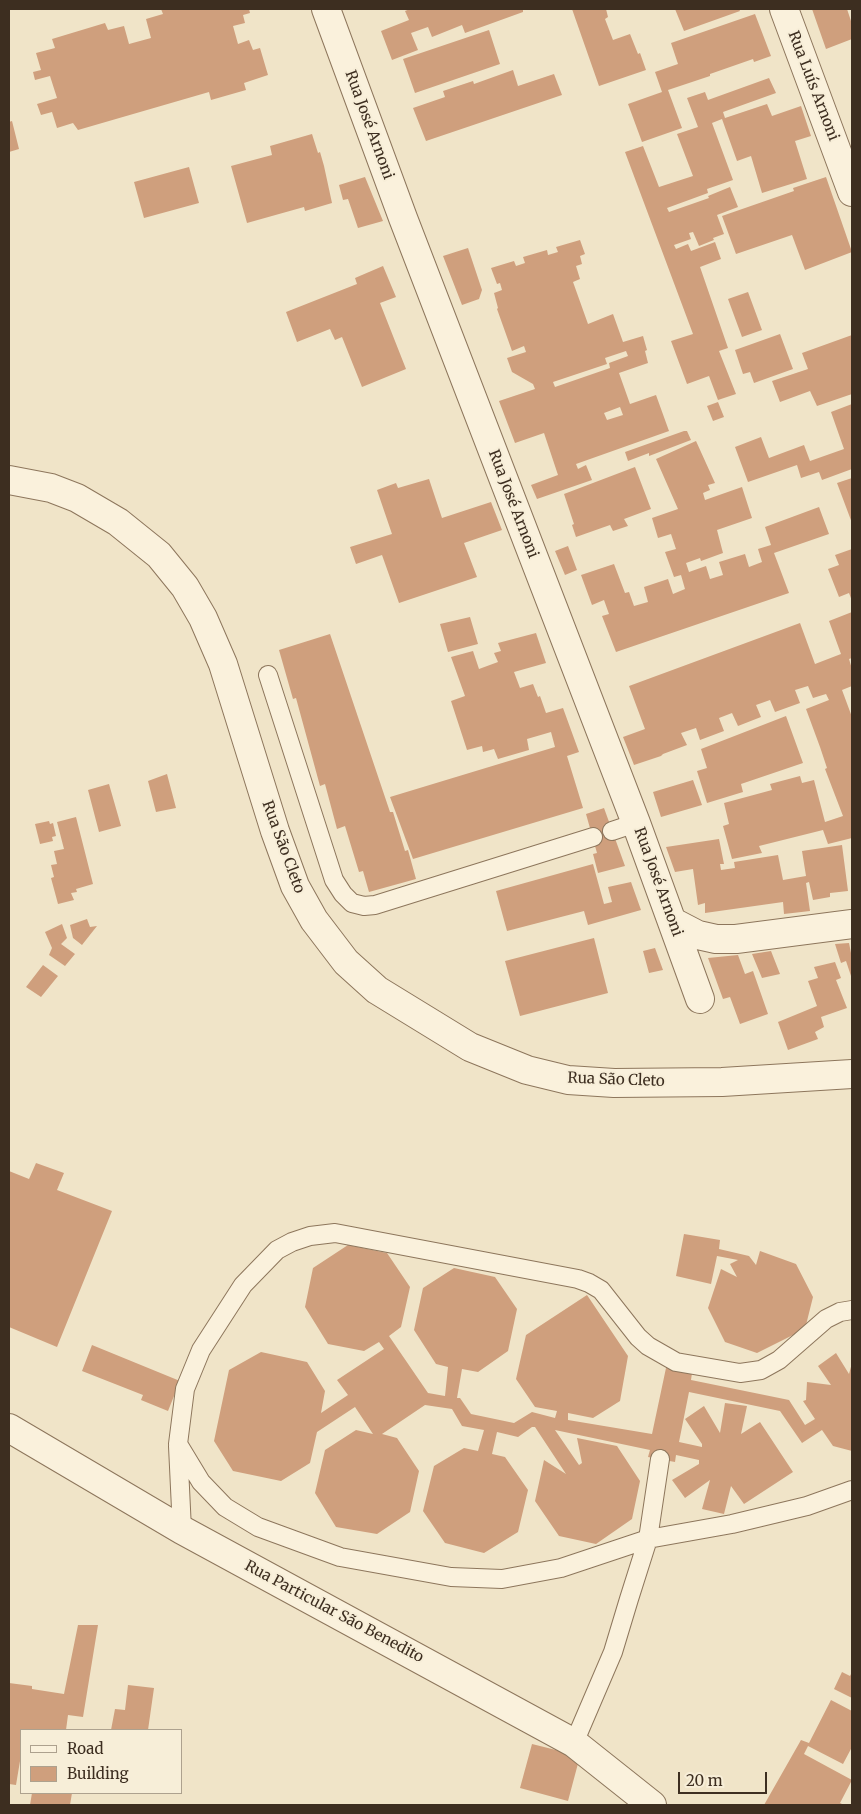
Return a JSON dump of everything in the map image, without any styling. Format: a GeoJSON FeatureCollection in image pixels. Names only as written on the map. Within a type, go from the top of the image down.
{"type":"FeatureCollection","features":[{"type":"Feature","properties":{"kind":"street","name":"Rua José Arnoni"},"geometry":{"type":"LineString","coordinates":[[326,9],[624,827],[673,922],[700,999]]}},
{"type":"Feature","properties":{"kind":"street","name":"Rua Luís Arnoni"},"geometry":{"type":"LineString","coordinates":[[784,9],[852,192]]}},
{"type":"Feature","properties":{"kind":"street","name":"Rua São Cleto"},"geometry":{"type":"LineString","coordinates":[[9,480],[51,488],[77,498],[118,522],[159,555],[185,587],[203,618],[223,664],[275,831],[295,886],[314,920],[346,962],[377,990],[470,1047],[526,1070],[568,1080],[614,1083],[722,1082],[852,1074]]}},
{"type":"Feature","properties":{"kind":"street"},"geometry":{"type":"LineString","coordinates":[[673,922],[698,935],[716,939],[736,939],[852,924]]}},
{"type":"Feature","properties":{"kind":"street","name":"Rua Particular São Benedito"},"geometry":{"type":"LineString","coordinates":[[9,1428],[182,1530],[574,1743],[652,1805]]}},
{"type":"Feature","properties":{"kind":"lane"},"geometry":{"type":"LineString","coordinates":[[268,675],[334,880],[343,894],[352,903],[364,906],[374,905],[593,837]]}},
{"type":"Feature","properties":{"kind":"lane"},"geometry":{"type":"LineString","coordinates":[[182,1530],[178,1444],[185,1389],[201,1350],[243,1285],[277,1250],[292,1242],[310,1236],[335,1233],[578,1279],[601,1290],[638,1337],[676,1365],[740,1373],[761,1370],[779,1360],[826,1319],[840,1312],[852,1310]]}},
{"type":"Feature","properties":{"kind":"lane"},"geometry":{"type":"LineString","coordinates":[[178,1444],[201,1482],[225,1507],[258,1527],[340,1557],[451,1577],[502,1578],[561,1568],[648,1539],[732,1524],[806,1506],[852,1490]]}},
{"type":"Feature","properties":{"kind":"lane"},"geometry":{"type":"LineString","coordinates":[[574,1743],[613,1652],[648,1539],[660,1459]]}},
{"type":"Feature","properties":{"kind":"building"},"geometry":{"type":"Polygon","coordinates":[[[161,9],[249,9],[250,13],[243,15],[245,23],[233,26],[238,44],[249,40],[253,50],[260,48],[268,75],[244,83],[246,90],[211,100],[209,92],[78,130],[73,123],[57,128],[52,112],[41,115],[37,104],[57,98],[50,76],[35,80],[33,72],[41,70],[36,53],[55,48],[52,39],[105,23],[108,30],[124,26],[129,44],[151,38],[146,19],[163,14],[161,9]]]}},
{"type":"Feature","properties":{"kind":"building"},"geometry":{"type":"Polygon","coordinates":[[[410,9],[523,9],[523,12],[465,33],[462,25],[432,37],[428,27],[411,33],[418,50],[392,60],[381,31],[409,20],[405,11],[410,9]]]}},
{"type":"Feature","properties":{"kind":"building"},"geometry":{"type":"Polygon","coordinates":[[[572,9],[606,9],[608,17],[605,19],[613,40],[630,34],[646,70],[599,86],[572,9]]]}},
{"type":"Feature","properties":{"kind":"building"},"geometry":{"type":"Polygon","coordinates":[[[675,9],[739,9],[740,11],[684,31],[675,9]]]}},
{"type":"Feature","properties":{"kind":"building"},"geometry":{"type":"Polygon","coordinates":[[[812,9],[847,9],[852,24],[852,39],[826,49],[812,9]]]}},
{"type":"Feature","properties":{"kind":"building"},"geometry":{"type":"Polygon","coordinates":[[[755,14],[771,56],[754,62],[753,59],[668,90],[682,128],[642,142],[628,104],[662,92],[655,72],[678,64],[671,43],[755,14]]]}},
{"type":"Feature","properties":{"kind":"building"},"geometry":{"type":"Polygon","coordinates":[[[489,30],[500,64],[415,93],[403,59],[489,30]]]}},
{"type":"Feature","properties":{"kind":"building"},"geometry":{"type":"Polygon","coordinates":[[[513,70],[518,86],[554,74],[562,95],[426,141],[413,108],[445,97],[443,91],[473,81],[474,84],[513,70]]]}},
{"type":"Feature","properties":{"kind":"building"},"geometry":{"type":"Polygon","coordinates":[[[769,78],[776,93],[723,112],[725,118],[767,104],[772,116],[801,106],[811,136],[795,141],[807,179],[762,193],[751,156],[737,161],[722,119],[712,123],[733,180],[707,189],[708,193],[667,208],[669,212],[709,198],[708,196],[730,187],[738,207],[717,215],[724,234],[713,238],[714,240],[699,246],[693,232],[689,233],[691,239],[674,245],[676,249],[688,244],[691,251],[715,242],[721,259],[700,267],[728,348],[719,351],[736,394],[718,400],[709,376],[687,384],[671,341],[693,334],[625,152],[643,146],[659,187],[693,176],[677,134],[698,127],[687,98],[705,92],[708,100],[769,78]]]}},
{"type":"Feature","properties":{"kind":"building"},"geometry":{"type":"Polygon","coordinates":[[[12,121],[19,149],[9,152],[9,122],[12,121]]]}},
{"type":"Feature","properties":{"kind":"building"},"geometry":{"type":"Polygon","coordinates":[[[312,134],[318,153],[320,152],[332,203],[305,211],[304,207],[247,223],[231,166],[272,155],[270,146],[312,134]]]}},
{"type":"Feature","properties":{"kind":"building"},"geometry":{"type":"Polygon","coordinates":[[[189,167],[199,203],[144,218],[134,182],[189,167]]]}},
{"type":"Feature","properties":{"kind":"building"},"geometry":{"type":"Polygon","coordinates":[[[365,177],[383,221],[358,228],[348,199],[343,200],[339,185],[365,177]]]}},
{"type":"Feature","properties":{"kind":"building"},"geometry":{"type":"Polygon","coordinates":[[[826,177],[852,252],[805,270],[792,235],[736,254],[722,216],[794,191],[793,188],[826,177]]]}},
{"type":"Feature","properties":{"kind":"building"},"geometry":{"type":"Polygon","coordinates":[[[580,240],[585,254],[580,256],[582,264],[576,266],[580,279],[573,282],[588,324],[613,314],[623,342],[643,336],[648,363],[619,373],[630,404],[656,395],[669,431],[576,464],[578,469],[586,465],[592,480],[537,499],[531,485],[558,475],[544,433],[515,443],[499,401],[535,389],[533,384],[512,372],[507,358],[526,352],[524,346],[512,351],[497,309],[494,293],[502,290],[500,283],[497,284],[491,268],[514,261],[516,266],[525,263],[523,257],[547,250],[548,255],[558,252],[556,247],[580,240]],[[626,351],[605,358],[607,364],[553,382],[555,387],[610,368],[609,363],[628,356],[626,351]],[[620,407],[604,413],[607,420],[623,415],[620,407]]]}},
{"type":"Feature","properties":{"kind":"building"},"geometry":{"type":"Polygon","coordinates":[[[468,248],[482,290],[479,299],[462,305],[443,256],[468,248]]]}},
{"type":"Feature","properties":{"kind":"building"},"geometry":{"type":"Polygon","coordinates":[[[383,266],[396,297],[380,303],[406,369],[362,387],[342,337],[335,340],[330,329],[297,342],[286,312],[357,284],[355,278],[383,266]]]}},
{"type":"Feature","properties":{"kind":"building"},"geometry":{"type":"Polygon","coordinates":[[[748,292],[762,330],[742,337],[728,299],[748,292]]]}},
{"type":"Feature","properties":{"kind":"building"},"geometry":{"type":"Polygon","coordinates":[[[780,334],[793,369],[754,383],[750,372],[743,374],[735,350],[780,334]]]}},
{"type":"Feature","properties":{"kind":"building"},"geometry":{"type":"Polygon","coordinates":[[[852,335],[852,394],[817,406],[810,391],[780,402],[772,381],[808,369],[802,353],[852,335]]]}},
{"type":"Feature","properties":{"kind":"building"},"geometry":{"type":"Polygon","coordinates":[[[718,402],[724,417],[713,421],[707,406],[718,402]]]}},
{"type":"Feature","properties":{"kind":"building"},"geometry":{"type":"Polygon","coordinates":[[[852,404],[852,469],[822,480],[819,472],[801,478],[797,465],[748,482],[735,447],[761,437],[769,458],[804,445],[810,461],[844,449],[831,412],[852,404]]]}},
{"type":"Feature","properties":{"kind":"building"},"geometry":{"type":"Polygon","coordinates":[[[687,431],[691,440],[649,456],[649,453],[628,461],[625,452],[687,431]]]}},
{"type":"Feature","properties":{"kind":"building"},"geometry":{"type":"Polygon","coordinates":[[[696,441],[715,483],[708,485],[710,490],[703,493],[705,500],[742,487],[752,518],[717,530],[723,553],[701,561],[700,558],[686,563],[689,572],[706,566],[710,579],[723,575],[719,562],[745,554],[749,567],[762,562],[758,549],[771,545],[765,527],[819,507],[829,534],[774,553],[789,593],[616,652],[602,616],[609,614],[604,600],[592,605],[581,575],[614,564],[625,593],[629,592],[634,606],[648,602],[644,587],[668,579],[673,594],[685,589],[681,575],[674,577],[665,552],[676,549],[671,534],[658,538],[652,518],[678,509],[656,459],[696,441]]]}},
{"type":"Feature","properties":{"kind":"building"},"geometry":{"type":"Polygon","coordinates":[[[635,467],[651,509],[624,519],[628,526],[613,531],[610,525],[576,537],[572,525],[574,524],[564,494],[635,467]]]}},
{"type":"Feature","properties":{"kind":"building"},"geometry":{"type":"Polygon","coordinates":[[[852,478],[852,523],[837,483],[852,478]]]}},
{"type":"Feature","properties":{"kind":"building"},"geometry":{"type":"Polygon","coordinates":[[[429,479],[442,518],[491,502],[502,530],[464,543],[477,577],[399,603],[382,555],[356,564],[350,547],[392,534],[377,490],[396,483],[398,488],[429,479]]]}},
{"type":"Feature","properties":{"kind":"building"},"geometry":{"type":"Polygon","coordinates":[[[568,546],[577,570],[565,575],[555,551],[568,546]]]}},
{"type":"Feature","properties":{"kind":"building"},"geometry":{"type":"Polygon","coordinates":[[[852,549],[852,601],[849,593],[839,597],[828,569],[839,565],[835,555],[852,549]]]}},
{"type":"Feature","properties":{"kind":"building"},"geometry":{"type":"Polygon","coordinates":[[[852,612],[852,658],[849,659],[852,669],[852,686],[842,690],[852,717],[852,838],[828,844],[823,830],[759,846],[762,853],[732,859],[723,826],[729,824],[724,803],[772,790],[770,784],[800,776],[802,783],[814,780],[825,822],[843,816],[825,769],[827,768],[806,709],[829,700],[826,694],[813,698],[808,686],[795,690],[800,703],[775,712],[770,700],[756,705],[761,717],[738,726],[732,713],[719,718],[724,731],[700,740],[696,728],[681,733],[687,745],[634,765],[623,737],[645,729],[629,686],[800,623],[815,664],[841,654],[829,621],[852,612]]]}},
{"type":"Feature","properties":{"kind":"building"},"geometry":{"type":"Polygon","coordinates":[[[470,617],[478,644],[448,652],[440,624],[470,617]]]}},
{"type":"Feature","properties":{"kind":"building"},"geometry":{"type":"Polygon","coordinates":[[[536,633],[546,663],[514,672],[520,688],[533,684],[546,713],[563,708],[579,752],[567,756],[583,808],[413,859],[390,797],[555,747],[551,732],[527,739],[529,750],[498,759],[494,749],[483,752],[482,746],[467,750],[451,701],[465,696],[451,657],[473,651],[479,669],[498,662],[494,653],[501,651],[498,643],[536,633]]]}},
{"type":"Feature","properties":{"kind":"building"},"geometry":{"type":"Polygon","coordinates":[[[330,634],[390,812],[393,812],[405,851],[408,850],[416,879],[369,892],[363,871],[359,872],[345,826],[337,829],[325,784],[320,786],[296,698],[293,699],[279,650],[330,634]]]}},
{"type":"Feature","properties":{"kind":"building"},"geometry":{"type":"Polygon","coordinates":[[[786,716],[803,763],[741,784],[743,792],[707,803],[697,771],[707,768],[701,749],[786,716]]]}},
{"type":"Feature","properties":{"kind":"building"},"geometry":{"type":"Polygon","coordinates":[[[167,774],[176,808],[156,812],[148,781],[167,774]]]}},
{"type":"Feature","properties":{"kind":"building"},"geometry":{"type":"Polygon","coordinates":[[[693,780],[702,805],[661,817],[653,792],[693,780]]]}},
{"type":"Feature","properties":{"kind":"building"},"geometry":{"type":"Polygon","coordinates":[[[109,784],[121,826],[99,832],[88,790],[109,784]]]}},
{"type":"Feature","properties":{"kind":"building"},"geometry":{"type":"Polygon","coordinates":[[[604,808],[625,866],[598,873],[593,854],[597,853],[586,814],[604,808]]]}},
{"type":"Feature","properties":{"kind":"building"},"geometry":{"type":"Polygon","coordinates":[[[76,817],[93,884],[76,889],[77,892],[71,893],[74,900],[58,904],[51,878],[54,877],[51,865],[57,864],[54,851],[64,849],[57,822],[76,817]]]}},
{"type":"Feature","properties":{"kind":"building"},"geometry":{"type":"Polygon","coordinates":[[[49,821],[50,824],[53,823],[56,836],[52,837],[53,841],[40,844],[35,824],[49,821]]]}},
{"type":"Feature","properties":{"kind":"building"},"geometry":{"type":"Polygon","coordinates":[[[719,839],[724,864],[720,864],[721,870],[735,868],[734,862],[778,855],[783,880],[806,876],[802,851],[842,845],[848,891],[830,893],[830,897],[813,900],[809,882],[806,883],[810,911],[784,914],[783,902],[705,913],[705,903],[698,905],[693,869],[675,872],[666,847],[719,839]]]}},
{"type":"Feature","properties":{"kind":"building"},"geometry":{"type":"Polygon","coordinates":[[[593,864],[604,904],[612,902],[608,887],[631,882],[641,910],[588,925],[584,911],[507,931],[496,891],[593,864]]]}},
{"type":"Feature","properties":{"kind":"building"},"geometry":{"type":"Polygon","coordinates":[[[87,919],[90,927],[97,926],[82,945],[73,938],[70,925],[87,919]]]}},
{"type":"Feature","properties":{"kind":"building"},"geometry":{"type":"Polygon","coordinates":[[[62,924],[67,938],[61,944],[75,954],[65,966],[49,955],[52,948],[45,932],[62,924]]]}},
{"type":"Feature","properties":{"kind":"building"},"geometry":{"type":"Polygon","coordinates":[[[594,938],[608,993],[520,1016],[505,961],[594,938]]]}},
{"type":"Feature","properties":{"kind":"building"},"geometry":{"type":"Polygon","coordinates":[[[849,943],[852,958],[852,979],[846,961],[841,963],[835,944],[849,943]]]}},
{"type":"Feature","properties":{"kind":"building"},"geometry":{"type":"Polygon","coordinates":[[[655,948],[663,970],[649,973],[643,951],[655,948]]]}},
{"type":"Feature","properties":{"kind":"building"},"geometry":{"type":"Polygon","coordinates":[[[771,951],[780,974],[762,978],[752,954],[771,951]]]}},
{"type":"Feature","properties":{"kind":"building"},"geometry":{"type":"Polygon","coordinates":[[[738,955],[745,974],[753,971],[768,1014],[740,1024],[730,997],[723,999],[708,958],[738,955]]]}},
{"type":"Feature","properties":{"kind":"building"},"geometry":{"type":"Polygon","coordinates":[[[835,962],[841,978],[836,980],[847,1008],[821,1017],[824,1027],[815,1032],[818,1039],[788,1050],[778,1022],[817,1006],[808,981],[818,978],[814,967],[835,962]]]}},
{"type":"Feature","properties":{"kind":"building"},"geometry":{"type":"Polygon","coordinates":[[[43,965],[58,976],[41,997],[26,987],[43,965]]]}},
{"type":"Feature","properties":{"kind":"building"},"geometry":{"type":"Polygon","coordinates":[[[36,1163],[64,1173],[57,1190],[112,1211],[57,1347],[9,1327],[9,1171],[29,1179],[36,1163]]]}},
{"type":"Feature","properties":{"kind":"building"},"geometry":{"type":"Polygon","coordinates":[[[684,1234],[720,1240],[719,1249],[749,1256],[756,1265],[760,1251],[796,1264],[813,1297],[805,1329],[757,1353],[725,1342],[708,1308],[721,1269],[737,1277],[730,1264],[738,1260],[717,1256],[711,1284],[676,1276],[684,1234]]]}},
{"type":"Feature","properties":{"kind":"building"},"geometry":{"type":"Polygon","coordinates":[[[348,1245],[387,1253],[410,1287],[401,1327],[389,1336],[428,1393],[445,1396],[448,1367],[436,1364],[414,1330],[423,1288],[454,1268],[495,1277],[517,1309],[508,1351],[478,1372],[462,1369],[457,1398],[460,1398],[471,1414],[514,1423],[532,1412],[555,1418],[557,1411],[535,1407],[516,1379],[526,1335],[587,1295],[628,1356],[620,1401],[593,1418],[568,1413],[568,1420],[652,1434],[666,1368],[692,1373],[691,1380],[789,1400],[805,1425],[815,1419],[803,1401],[806,1400],[807,1382],[831,1385],[818,1366],[836,1353],[849,1374],[852,1363],[852,1451],[833,1446],[822,1430],[802,1443],[780,1411],[689,1392],[679,1442],[702,1447],[702,1444],[685,1419],[704,1406],[720,1433],[725,1403],[747,1406],[741,1434],[760,1422],[793,1472],[744,1504],[731,1486],[724,1514],[702,1509],[710,1480],[685,1498],[672,1480],[699,1464],[699,1460],[676,1455],[675,1462],[648,1457],[650,1450],[555,1430],[579,1465],[582,1463],[577,1438],[617,1446],[640,1481],[632,1519],[596,1544],[559,1536],[535,1501],[544,1460],[566,1474],[535,1427],[532,1427],[518,1437],[497,1432],[492,1454],[505,1457],[528,1490],[518,1532],[484,1553],[445,1543],[423,1511],[434,1466],[464,1448],[478,1451],[484,1430],[462,1426],[452,1409],[425,1405],[382,1434],[397,1438],[419,1471],[410,1512],[377,1534],[336,1527],[315,1493],[325,1450],[356,1430],[373,1434],[355,1407],[317,1432],[310,1463],[281,1481],[233,1471],[214,1441],[229,1370],[261,1352],[307,1362],[325,1391],[321,1413],[348,1395],[337,1380],[384,1349],[379,1342],[364,1351],[328,1344],[305,1307],[313,1268],[348,1245]]]}},
{"type":"Feature","properties":{"kind":"building"},"geometry":{"type":"Polygon","coordinates":[[[92,1345],[180,1381],[168,1411],[141,1400],[143,1395],[82,1371],[92,1345]]]}},
{"type":"Feature","properties":{"kind":"building"},"geometry":{"type":"Polygon","coordinates":[[[78,1625],[98,1625],[83,1717],[68,1715],[66,1729],[20,1729],[20,1761],[16,1785],[9,1784],[9,1683],[32,1686],[32,1689],[64,1694],[78,1625]]]}},
{"type":"Feature","properties":{"kind":"building"},"geometry":{"type":"Polygon","coordinates":[[[842,1672],[850,1676],[852,1672],[852,1698],[834,1689],[842,1672]]]}},
{"type":"Feature","properties":{"kind":"building"},"geometry":{"type":"Polygon","coordinates":[[[128,1685],[154,1688],[148,1729],[111,1729],[115,1709],[125,1710],[128,1685]]]}},
{"type":"Feature","properties":{"kind":"building"},"geometry":{"type":"Polygon","coordinates":[[[831,1700],[852,1711],[852,1747],[843,1764],[808,1746],[804,1754],[852,1780],[840,1803],[844,1805],[764,1805],[801,1740],[809,1743],[831,1700]]]}},
{"type":"Feature","properties":{"kind":"building"},"geometry":{"type":"Polygon","coordinates":[[[532,1744],[580,1756],[568,1801],[520,1788],[532,1744]]]}},
{"type":"Feature","properties":{"kind":"building"},"geometry":{"type":"Polygon","coordinates":[[[32,1794],[72,1794],[70,1805],[30,1805],[32,1794]]]}}]}
